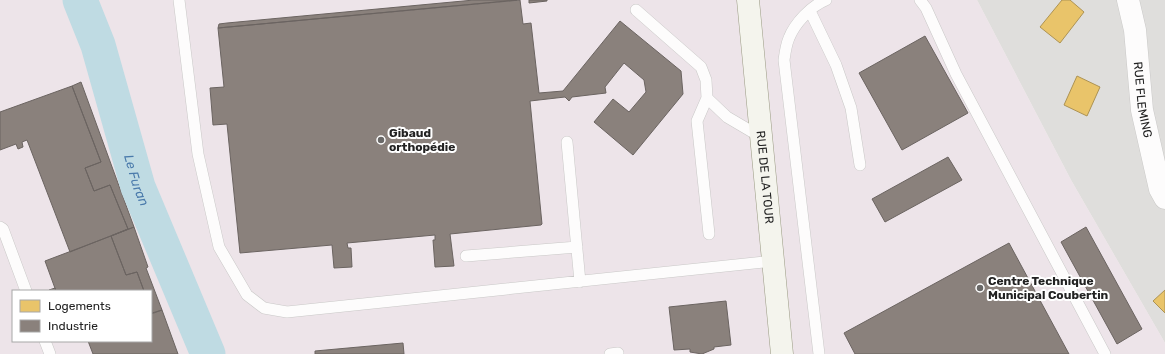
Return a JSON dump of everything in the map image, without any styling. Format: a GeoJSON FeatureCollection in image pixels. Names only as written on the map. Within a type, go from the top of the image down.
{"type":"FeatureCollection","features":[{"type":"Feature","properties":{"kind":"street","name":"RUE DE LA TOUR"},"geometry":{"type":"LineString","coordinates":[[748,0],[782,354]]}},
{"type":"Feature","properties":{"kind":"street","name":"RUE FLEMING"},"geometry":{"type":"LineString","coordinates":[[1128,0],[1135,30],[1142,110],[1160,189],[1165,198]]}},
{"type":"Feature","properties":{"kind":"lane"},"geometry":{"type":"LineString","coordinates":[[179,0],[198,154],[219,247],[247,295],[264,308],[287,312],[773,261]]}},
{"type":"Feature","properties":{"kind":"lane"},"geometry":{"type":"LineString","coordinates":[[820,354],[784,60],[789,37],[800,20],[818,3],[826,0]]}},
{"type":"Feature","properties":{"kind":"lane"},"geometry":{"type":"LineString","coordinates":[[920,0],[926,8],[960,81],[1105,354]]}},
{"type":"Feature","properties":{"kind":"lane"},"geometry":{"type":"LineString","coordinates":[[636,10],[701,67],[706,80],[707,98],[697,121],[709,234]]}},
{"type":"Feature","properties":{"kind":"lane"},"geometry":{"type":"LineString","coordinates":[[810,11],[836,65],[851,108],[860,165]]}},
{"type":"Feature","properties":{"kind":"lane"},"geometry":{"type":"LineString","coordinates":[[707,98],[727,117],[761,137]]}},
{"type":"Feature","properties":{"kind":"lane"},"geometry":{"type":"LineString","coordinates":[[567,142],[580,282]]}},
{"type":"Feature","properties":{"kind":"lane"},"geometry":{"type":"LineString","coordinates":[[0,226],[3,229],[26,290]]}},
{"type":"Feature","properties":{"kind":"lane"},"geometry":{"type":"LineString","coordinates":[[466,256],[576,247]]}},
{"type":"Feature","properties":{"kind":"lane"},"geometry":{"type":"LineString","coordinates":[[45,342],[50,354]]}},
{"type":"Feature","properties":{"kind":"shaded area"},"geometry":{"type":"Polygon","coordinates":[[[0,0],[977,0],[1071,180],[1165,343],[1165,354],[0,354],[0,0]]]}},
{"type":"Feature","properties":{"kind":"shaded area"},"geometry":{"type":"Polygon","coordinates":[[[977,0],[1165,0],[1165,343],[1071,180],[977,0]]]}},
{"type":"Feature","properties":{"kind":"building: Logements"},"geometry":{"type":"Polygon","coordinates":[[[1062,0],[1070,0],[1084,12],[1060,43],[1040,27],[1062,0]]]}},
{"type":"Feature","properties":{"kind":"building: Logements"},"geometry":{"type":"Polygon","coordinates":[[[1077,76],[1100,87],[1087,116],[1064,105],[1077,76]]]}},
{"type":"Feature","properties":{"kind":"building: Logements"},"geometry":{"type":"Polygon","coordinates":[[[1165,290],[1165,313],[1153,301],[1165,290]]]}},
{"type":"Feature","properties":{"kind":"building: Industrie"},"geometry":{"type":"Polygon","coordinates":[[[474,0],[517,0],[218,28],[219,24],[227,23],[474,0]]]}},
{"type":"Feature","properties":{"kind":"building: Industrie","name":"Gibaud orthopédie"},"geometry":{"type":"Polygon","coordinates":[[[520,0],[523,24],[531,23],[539,93],[563,91],[620,21],[681,71],[683,94],[633,155],[594,122],[613,99],[629,112],[646,92],[644,80],[624,63],[605,87],[606,93],[572,97],[569,101],[565,97],[530,101],[541,225],[450,234],[454,266],[435,267],[433,240],[435,240],[435,235],[347,243],[348,248],[351,248],[352,267],[334,268],[332,245],[240,253],[227,124],[213,125],[210,88],[224,87],[218,28],[520,0]]]}},
{"type":"Feature","properties":{"kind":"building: Industrie"},"geometry":{"type":"Polygon","coordinates":[[[529,0],[547,0],[547,1],[529,3],[529,0]]]}},
{"type":"Feature","properties":{"kind":"building: Industrie"},"geometry":{"type":"Polygon","coordinates":[[[925,36],[968,113],[902,150],[859,73],[925,36]]]}},
{"type":"Feature","properties":{"kind":"building: Industrie"},"geometry":{"type":"Polygon","coordinates":[[[81,82],[134,227],[111,236],[128,229],[110,185],[94,191],[85,168],[101,162],[72,86],[81,82]]]}},
{"type":"Feature","properties":{"kind":"building: Industrie"},"geometry":{"type":"Polygon","coordinates":[[[72,86],[101,162],[85,168],[94,191],[110,185],[128,229],[70,252],[27,140],[22,142],[23,147],[18,149],[16,144],[0,150],[0,112],[72,86]]]}},
{"type":"Feature","properties":{"kind":"building: Industrie"},"geometry":{"type":"Polygon","coordinates":[[[948,157],[962,180],[885,222],[872,199],[948,157]]]}},
{"type":"Feature","properties":{"kind":"building: Industrie"},"geometry":{"type":"Polygon","coordinates":[[[134,227],[148,267],[146,268],[162,310],[152,313],[152,290],[144,290],[137,272],[126,275],[111,236],[134,227]]]}},
{"type":"Feature","properties":{"kind":"building: Industrie"},"geometry":{"type":"Polygon","coordinates":[[[1086,227],[1142,329],[1117,344],[1061,242],[1086,227]]]}},
{"type":"Feature","properties":{"kind":"building: Industrie"},"geometry":{"type":"Polygon","coordinates":[[[111,236],[126,275],[137,272],[144,290],[56,290],[45,261],[111,236]]]}},
{"type":"Feature","properties":{"kind":"building: Industrie","name":"Centre Technique Municipal Coubertin"},"geometry":{"type":"Polygon","coordinates":[[[1009,243],[1069,354],[855,354],[844,333],[1009,243]]]}},
{"type":"Feature","properties":{"kind":"building: Industrie"},"geometry":{"type":"Polygon","coordinates":[[[726,301],[731,345],[714,347],[714,349],[702,354],[690,352],[690,349],[674,350],[669,307],[726,301]]]}},
{"type":"Feature","properties":{"kind":"building: Industrie"},"geometry":{"type":"Polygon","coordinates":[[[162,310],[178,354],[93,354],[88,342],[152,342],[152,314],[162,310]]]}},
{"type":"Feature","properties":{"kind":"building: Industrie"},"geometry":{"type":"Polygon","coordinates":[[[403,343],[404,354],[315,354],[315,351],[403,343]]]}},
{"type":"Feature","properties":{"kind":"waterway","name":"Le Furan"},"geometry":{"type":"LineString","coordinates":[[80,0],[98,45],[138,187],[208,354]]}},
{"type":"Feature","properties":{"kind":"place","name":"Gibaud orthopédie"},"geometry":{"type":"Point","coordinates":[381,140]}},
{"type":"Feature","properties":{"kind":"place","name":"Centre Technique Municipal Coubertin"},"geometry":{"type":"Point","coordinates":[980,288]}}]}
